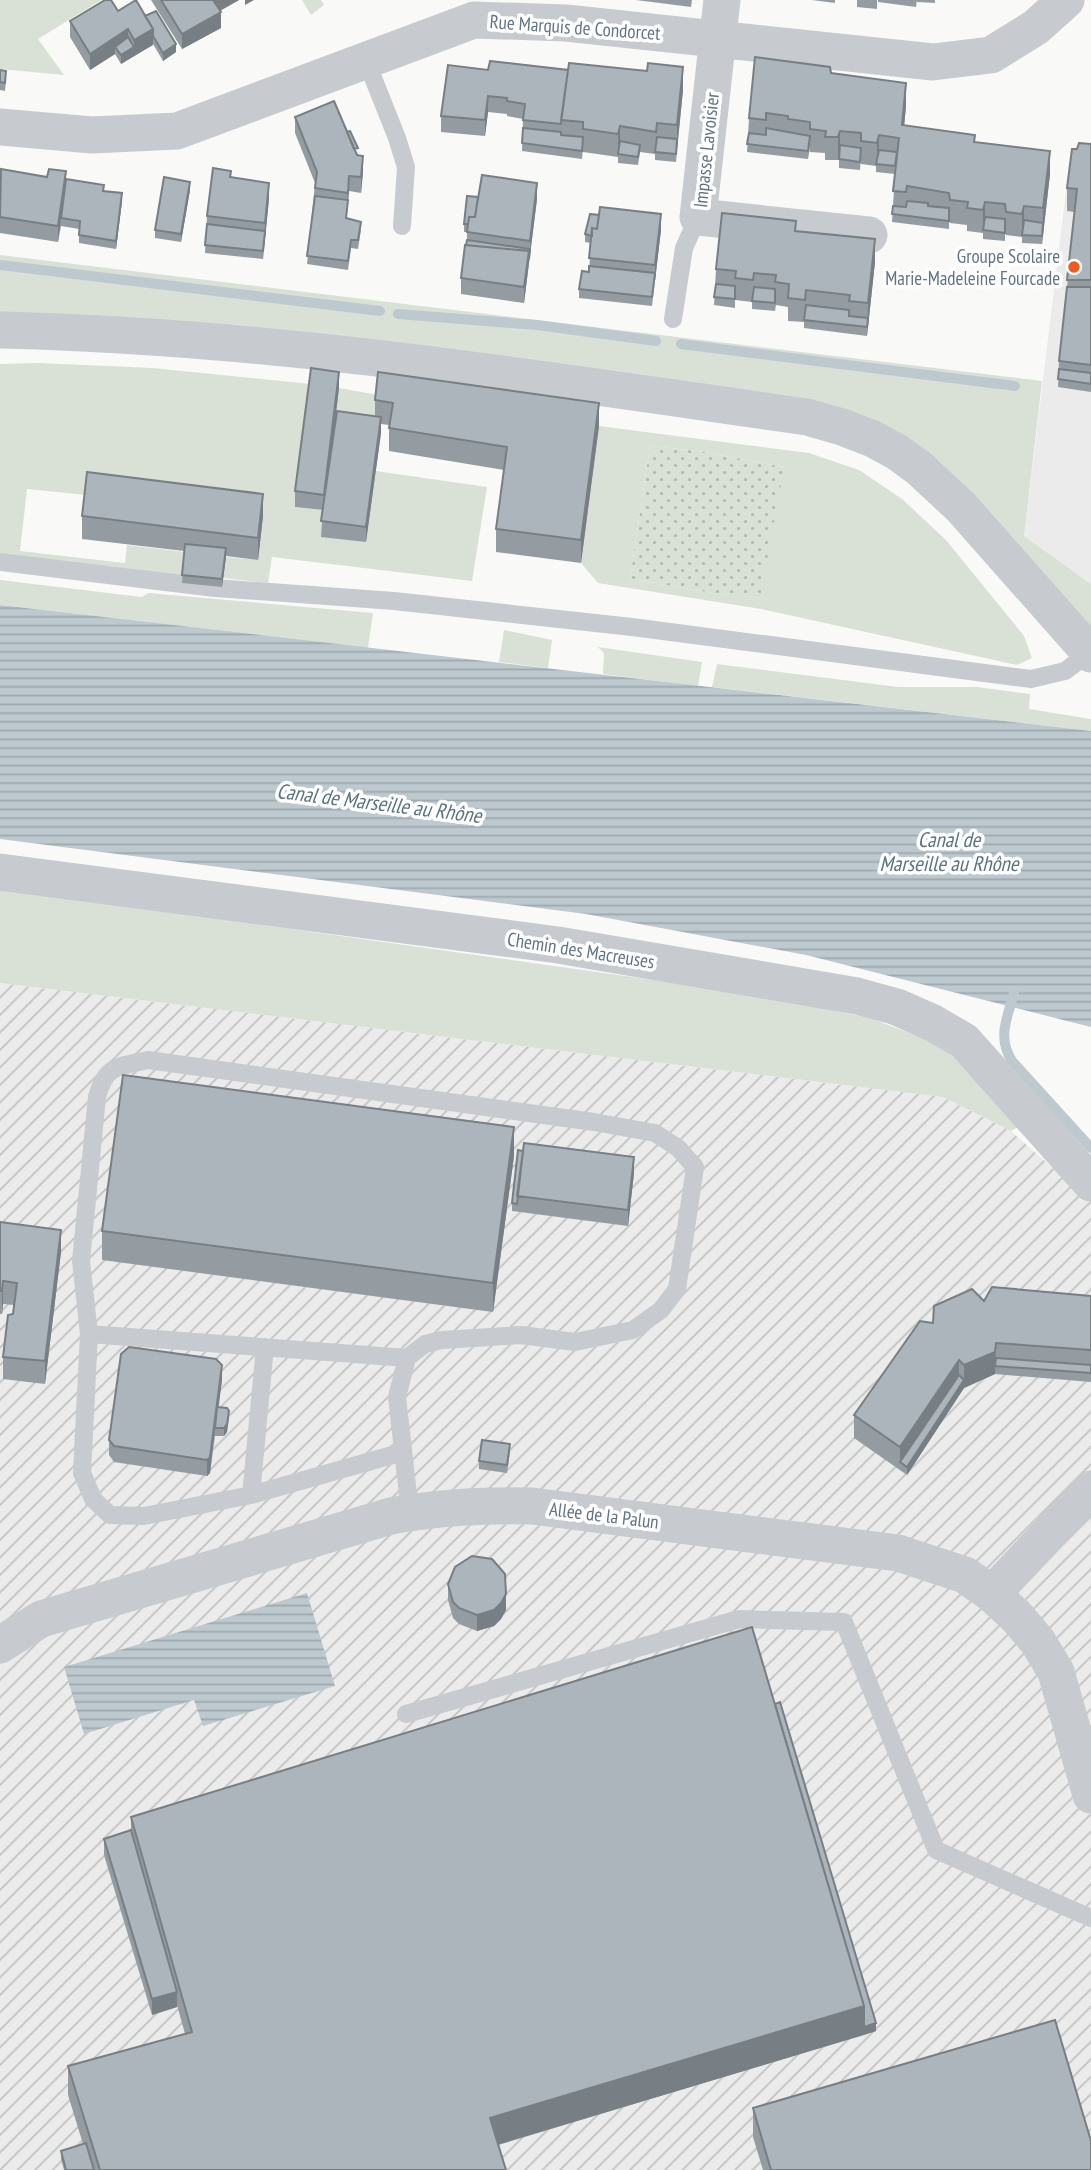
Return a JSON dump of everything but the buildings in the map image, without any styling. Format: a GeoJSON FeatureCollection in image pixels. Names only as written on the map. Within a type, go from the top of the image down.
{"type":"FeatureCollection","features":[{"type":"Feature","properties":{"kind":"street","name":"Impasse Lavoisier"},"geometry":{"type":"LineString","coordinates":[[722,0],[698,217],[869,235]]}},
{"type":"Feature","properties":{"kind":"street","name":"Rue Marquis de Condorcet"},"geometry":{"type":"LineString","coordinates":[[0,127],[92,135],[177,131],[474,20],[566,23],[933,62],[991,55],[1037,27],[1066,0]]}},
{"type":"Feature","properties":{"kind":"street"},"geometry":{"type":"LineString","coordinates":[[0,330],[94,333],[282,346],[794,415],[842,427],[897,452],[941,486],[1090,654]]}},
{"type":"Feature","properties":{"kind":"street","name":"Chemin des Macreuses"},"geometry":{"type":"LineString","coordinates":[[0,872],[558,945],[857,996],[897,1007],[964,1041],[1091,1183]]}},
{"type":"Feature","properties":{"kind":"street"},"geometry":{"type":"LineString","coordinates":[[992,1594],[1091,1489]]}},
{"type":"Feature","properties":{"kind":"street","name":"Allée de la Palun"},"geometry":{"type":"LineString","coordinates":[[0,1645],[41,1619],[410,1512],[480,1505],[532,1506],[898,1553],[965,1576],[992,1594],[1031,1634],[1055,1672],[1091,1795]]}},
{"type":"Feature","properties":{"kind":"lane"},"geometry":{"type":"LineString","coordinates":[[366,60],[406,167],[402,226]]}},
{"type":"Feature","properties":{"kind":"lane"},"geometry":{"type":"LineString","coordinates":[[673,319],[684,248],[698,217]]}},
{"type":"Feature","properties":{"kind":"lane"},"geometry":{"type":"LineString","coordinates":[[0,562],[215,588],[394,601],[632,627],[1031,679],[1065,670],[1090,654]]}},
{"type":"Feature","properties":{"kind":"lane"},"geometry":{"type":"LineString","coordinates":[[403,1452],[251,1494],[144,1516],[110,1515],[93,1499],[82,1473],[89,1334],[81,1261],[97,1097],[102,1079],[114,1068],[148,1060],[594,1122],[654,1133],[678,1149],[695,1167],[677,1289],[661,1310],[633,1330],[575,1342],[521,1335],[442,1340],[425,1344],[407,1358],[397,1397],[410,1512]]}},
{"type":"Feature","properties":{"kind":"lane"},"geometry":{"type":"LineString","coordinates":[[89,1334],[407,1358]]}},
{"type":"Feature","properties":{"kind":"lane"},"geometry":{"type":"LineString","coordinates":[[251,1494],[265,1347]]}},
{"type":"Feature","properties":{"kind":"lane"},"geometry":{"type":"LineString","coordinates":[[406,1714],[739,1619],[844,1622],[936,1850],[1091,1918]]}},
{"type":"Feature","properties":{"kind":"shaded area"},"geometry":{"type":"Polygon","coordinates":[[[0,0],[101,0],[38,39],[64,75],[0,69],[0,0]]]}},
{"type":"Feature","properties":{"kind":"shaded area"},"geometry":{"type":"Polygon","coordinates":[[[302,0],[321,0],[324,5],[311,15],[302,0]]]}},
{"type":"Feature","properties":{"kind":"shaded area","name":"Groupe Scolaire Marie-Madeleine Fourcade"},"geometry":{"type":"Polygon","coordinates":[[[1071,150],[1091,153],[1091,584],[1024,536],[1071,150]]]}},
{"type":"Feature","properties":{"kind":"shaded area"},"geometry":{"type":"Polygon","coordinates":[[[0,255],[1042,381],[1024,536],[1091,584],[1091,635],[909,443],[0,316],[0,255]]]}},
{"type":"Feature","properties":{"kind":"shaded area"},"geometry":{"type":"Polygon","coordinates":[[[0,364],[153,368],[311,384],[295,507],[323,510],[339,388],[378,395],[366,542],[376,471],[487,487],[472,581],[272,557],[268,583],[223,578],[226,557],[258,560],[87,495],[27,489],[20,551],[125,563],[127,545],[185,552],[182,576],[109,566],[104,570],[0,557],[0,364]]]}},
{"type":"Feature","properties":{"kind":"shaded area"},"geometry":{"type":"Polygon","coordinates":[[[599,426],[809,453],[859,470],[902,499],[946,540],[1024,636],[1032,658],[1017,665],[761,609],[598,583],[581,563],[599,426]],[[650,446],[630,579],[737,597],[784,467],[698,451],[650,446]]]}},
{"type":"Feature","properties":{"kind":"shaded area"},"geometry":{"type":"Polygon","coordinates":[[[650,446],[698,451],[784,467],[761,594],[737,597],[630,579],[650,446]]]}},
{"type":"Feature","properties":{"kind":"shaded area"},"geometry":{"type":"Polygon","coordinates":[[[0,580],[142,597],[148,593],[373,613],[368,648],[0,605],[0,580]]]}},
{"type":"Feature","properties":{"kind":"shaded area"},"geometry":{"type":"Polygon","coordinates":[[[504,630],[552,640],[548,668],[499,662],[504,630]]]}},
{"type":"Feature","properties":{"kind":"shaded area"},"geometry":{"type":"Polygon","coordinates":[[[598,647],[702,662],[698,686],[603,674],[604,653],[598,647]]]}},
{"type":"Feature","properties":{"kind":"shaded area"},"geometry":{"type":"Polygon","coordinates":[[[717,664],[898,687],[977,687],[1030,694],[1029,709],[1091,719],[1091,731],[712,687],[717,664]]]}},
{"type":"Feature","properties":{"kind":"shaded area"},"geometry":{"type":"Polygon","coordinates":[[[0,888],[774,997],[869,1018],[937,1043],[964,1066],[1020,1126],[1011,1131],[943,1097],[0,983],[0,888]]]}},
{"type":"Feature","properties":{"kind":"shaded area"},"geometry":{"type":"Polygon","coordinates":[[[0,983],[943,1097],[1011,1131],[1064,1178],[1091,1158],[1091,2170],[0,2170],[0,983]]]}},
{"type":"Feature","properties":{"kind":"water","name":"Canal de Marseille au Rhône"},"geometry":{"type":"Polygon","coordinates":[[[0,605],[1091,731],[1091,1027],[806,955],[586,914],[0,839],[0,605]]]}},
{"type":"Feature","properties":{"kind":"water"},"geometry":{"type":"Polygon","coordinates":[[[307,1593],[335,1686],[203,1726],[194,1700],[84,1734],[64,1667],[307,1593]]]}},
{"type":"Feature","properties":{"kind":"waterway"},"geometry":{"type":"LineString","coordinates":[[0,265],[380,311]]}},
{"type":"Feature","properties":{"kind":"waterway"},"geometry":{"type":"LineString","coordinates":[[398,314],[537,325],[656,341]]}},
{"type":"Feature","properties":{"kind":"waterway"},"geometry":{"type":"LineString","coordinates":[[681,344],[1015,386]]}},
{"type":"Feature","properties":{"kind":"waterway"},"geometry":{"type":"LineString","coordinates":[[1014,993],[1004,1036],[1007,1052],[1012,1061],[1091,1148]]}},
{"type":"Feature","properties":{"kind":"place","name":"Groupe Scolaire Marie-Madeleine Fourcade"},"geometry":{"type":"Point","coordinates":[1074,267]}}]}
